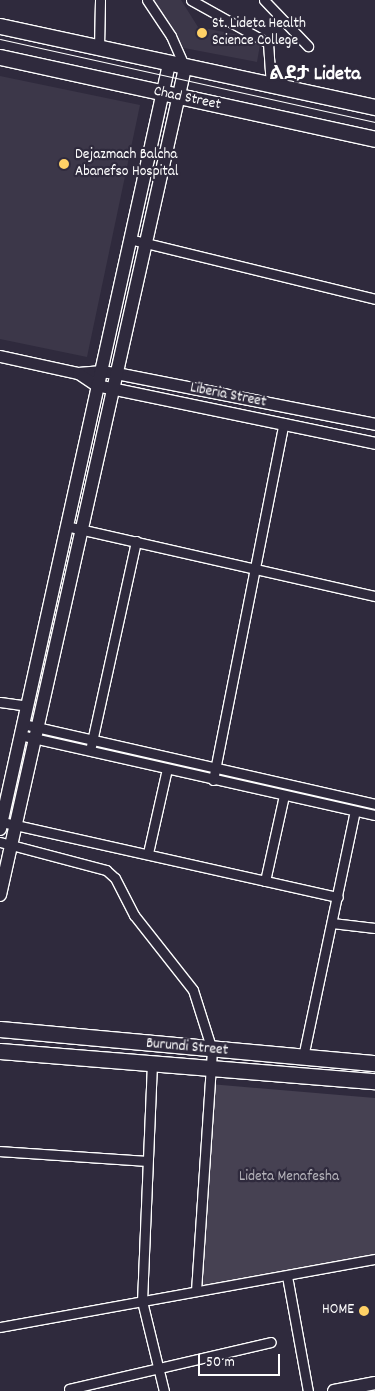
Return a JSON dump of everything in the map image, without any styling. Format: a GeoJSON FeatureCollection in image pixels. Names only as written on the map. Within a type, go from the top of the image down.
{"type":"FeatureCollection","features":[{"type":"Feature","properties":{"kind":"main road","name":"Chad Street"},"geometry":{"type":"LineString","coordinates":[[0,26],[375,107]]}},
{"type":"Feature","properties":{"kind":"main road","name":"Chad Street"},"geometry":{"type":"LineString","coordinates":[[0,57],[162,94],[375,139]]}},
{"type":"Feature","properties":{"kind":"main road"},"geometry":{"type":"LineString","coordinates":[[1,826],[96,385],[162,94],[178,63]]}},
{"type":"Feature","properties":{"kind":"main road"},"geometry":{"type":"LineString","coordinates":[[0,895],[6,843],[15,825],[179,97],[178,63]]}},
{"type":"Feature","properties":{"kind":"main road","name":"Burundi Street"},"geometry":{"type":"LineString","coordinates":[[0,1029],[212,1050],[375,1063]]}},
{"type":"Feature","properties":{"kind":"main road","name":"Burundi Street"},"geometry":{"type":"LineString","coordinates":[[0,1051],[375,1082]]}},
{"type":"Feature","properties":{"kind":"main road"},"geometry":{"type":"LineString","coordinates":[[342,1390],[375,1382]]}},
{"type":"Feature","properties":{"kind":"street"},"geometry":{"type":"LineString","coordinates":[[99,48],[100,0]]}},
{"type":"Feature","properties":{"kind":"street"},"geometry":{"type":"LineString","coordinates":[[147,0],[178,63]]}},
{"type":"Feature","properties":{"kind":"street"},"geometry":{"type":"LineString","coordinates":[[191,0],[268,43],[271,86]]}},
{"type":"Feature","properties":{"kind":"street"},"geometry":{"type":"LineString","coordinates":[[266,0],[308,46]]}},
{"type":"Feature","properties":{"kind":"street"},"geometry":{"type":"LineString","coordinates":[[129,239],[375,299]]}},
{"type":"Feature","properties":{"kind":"street","name":"Liberia Street"},"geometry":{"type":"LineString","coordinates":[[0,356],[78,373],[100,370],[375,424]]}},
{"type":"Feature","properties":{"kind":"street","name":"Liberia Street"},"geometry":{"type":"LineString","coordinates":[[78,373],[96,385],[112,389],[375,443]]}},
{"type":"Feature","properties":{"kind":"street"},"geometry":{"type":"LineString","coordinates":[[347,437],[350,419]]}},
{"type":"Feature","properties":{"kind":"street"},"geometry":{"type":"LineString","coordinates":[[213,780],[284,423]]}},
{"type":"Feature","properties":{"kind":"street"},"geometry":{"type":"LineString","coordinates":[[66,526],[255,566],[375,596]]}},
{"type":"Feature","properties":{"kind":"street"},"geometry":{"type":"LineString","coordinates":[[90,751],[136,540]]}},
{"type":"Feature","properties":{"kind":"street"},"geometry":{"type":"LineString","coordinates":[[0,702],[27,706]]}},
{"type":"Feature","properties":{"kind":"street"},"geometry":{"type":"LineString","coordinates":[[22,730],[92,741],[375,804]]}},
{"type":"Feature","properties":{"kind":"street"},"geometry":{"type":"LineString","coordinates":[[36,733],[90,751],[375,815]]}},
{"type":"Feature","properties":{"kind":"street"},"geometry":{"type":"LineString","coordinates":[[148,853],[167,769]]}},
{"type":"Feature","properties":{"kind":"street"},"geometry":{"type":"LineString","coordinates":[[265,880],[284,794]]}},
{"type":"Feature","properties":{"kind":"street"},"geometry":{"type":"LineString","coordinates":[[304,1057],[355,811]]}},
{"type":"Feature","properties":{"kind":"street"},"geometry":{"type":"LineString","coordinates":[[1,826],[15,825],[148,853],[338,897]]}},
{"type":"Feature","properties":{"kind":"street"},"geometry":{"type":"LineString","coordinates":[[6,843],[106,870],[115,878],[134,915],[193,990],[212,1050],[196,1290]]}},
{"type":"Feature","properties":{"kind":"street"},"geometry":{"type":"LineString","coordinates":[[332,923],[375,928]]}},
{"type":"Feature","properties":{"kind":"street"},"geometry":{"type":"LineString","coordinates":[[152,1063],[142,1301],[164,1391]]}},
{"type":"Feature","properties":{"kind":"street"},"geometry":{"type":"LineString","coordinates":[[0,1151],[148,1161]]}},
{"type":"Feature","properties":{"kind":"street"},"geometry":{"type":"LineString","coordinates":[[0,1327],[375,1259]]}},
{"type":"Feature","properties":{"kind":"street"},"geometry":{"type":"LineString","coordinates":[[287,1276],[308,1391]]}},
{"type":"Feature","properties":{"kind":"street"},"geometry":{"type":"LineString","coordinates":[[69,1388],[158,1366],[271,1342]]}},
{"type":"Feature","properties":{"kind":"shaded area","name":"St. Lideta Health Science College"},"geometry":{"type":"Polygon","coordinates":[[[153,0],[181,0],[198,27],[261,39],[257,62],[184,48],[153,0]]]}},
{"type":"Feature","properties":{"kind":"shaded area","name":"Dejazmach Balcha Abanefso Hospital"},"geometry":{"type":"Polygon","coordinates":[[[0,76],[140,105],[87,357],[0,339],[0,76]]]}},
{"type":"Feature","properties":{"kind":"green space","name":"Lideta Menafesha"},"geometry":{"type":"Polygon","coordinates":[[[210,1084],[375,1098],[375,1259],[196,1290],[210,1084]]]}},
{"type":"Feature","properties":{"kind":"tram line"},"geometry":{"type":"LineString","coordinates":[[0,39],[375,122]]}},
{"type":"Feature","properties":{"kind":"place","name":"St. Lideta Health Science College"},"geometry":{"type":"Point","coordinates":[202,33]}},
{"type":"Feature","properties":{"kind":"place","name":"Dejazmach Balcha Abanefso Hospital"},"geometry":{"type":"Point","coordinates":[64,164]}},
{"type":"Feature","properties":{"kind":"place","name":"HOME"},"geometry":{"type":"Point","coordinates":[364,1311]}},
{"type":"Feature","properties":{"kind":"district","name":"ልደታ Lideta"},"geometry":{"type":"Point","coordinates":[315,75]}}]}
